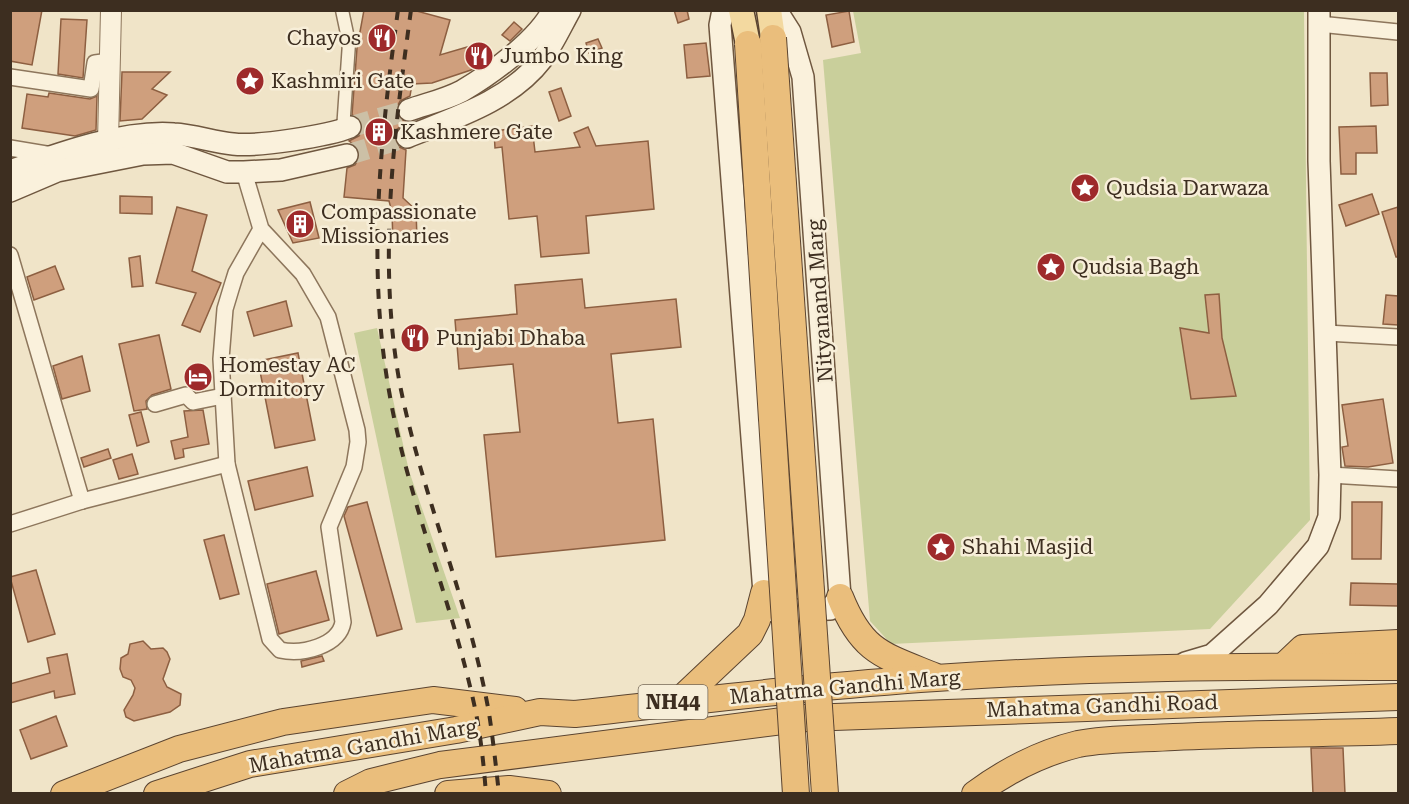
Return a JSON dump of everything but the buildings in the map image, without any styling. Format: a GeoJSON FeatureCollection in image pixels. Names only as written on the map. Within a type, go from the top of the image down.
{"type":"FeatureCollection","features":[{"type":"Feature","properties":{"kind":"highway"},"geometry":{"type":"LineString","coordinates":[[773,38],[825,794]]}},
{"type":"Feature","properties":{"kind":"highway"},"geometry":{"type":"LineString","coordinates":[[748,44],[796,794]]}},
{"type":"Feature","properties":{"kind":"highway"},"geometry":{"type":"LineString","coordinates":[[678,702],[750,634],[757,620],[764,593]]}},
{"type":"Feature","properties":{"kind":"highway"},"geometry":{"type":"LineString","coordinates":[[840,597],[850,622],[865,642],[888,657],[938,678]]}},
{"type":"Feature","properties":{"kind":"highway"},"geometry":{"type":"LineString","coordinates":[[1284,666],[1296,652],[1303,648],[1398,643]]}},
{"type":"Feature","properties":{"kind":"highway","name":"Mahatma Gandhi Marg"},"geometry":{"type":"LineString","coordinates":[[157,794],[250,764],[456,730],[540,712],[575,714],[806,688],[938,678],[1202,666],[1398,667]]}},
{"type":"Feature","properties":{"kind":"highway","name":"Mahatma Gandhi Road"},"geometry":{"type":"LineString","coordinates":[[806,718],[1398,697]]}},
{"type":"Feature","properties":{"kind":"highway"},"geometry":{"type":"LineString","coordinates":[[64,794],[179,749],[283,722],[432,700],[540,712]]}},
{"type":"Feature","properties":{"kind":"highway","name":"Mahatma Gandhi Marg"},"geometry":{"type":"LineString","coordinates":[[347,794],[371,782],[440,765],[806,718]]}},
{"type":"Feature","properties":{"kind":"highway"},"geometry":{"type":"LineString","coordinates":[[975,794],[997,777],[1023,764],[1078,744],[1107,740],[1249,733],[1398,731]]}},
{"type":"Feature","properties":{"kind":"highway"},"geometry":{"type":"LineString","coordinates":[[448,794],[509,789],[548,794]]}},
{"type":"Feature","properties":{"kind":"main road"},"geometry":{"type":"LineString","coordinates":[[408,110],[448,97],[481,78],[509,58],[547,22],[553,10]]}},
{"type":"Feature","properties":{"kind":"main road"},"geometry":{"type":"LineString","coordinates":[[407,137],[473,110],[522,78],[542,59],[570,10]]}},
{"type":"Feature","properties":{"kind":"main road"},"geometry":{"type":"LineString","coordinates":[[723,10],[720,25],[726,131],[764,593],[767,607],[773,611],[830,609],[840,597]]}},
{"type":"Feature","properties":{"kind":"main road"},"geometry":{"type":"LineString","coordinates":[[741,10],[748,44]]}},
{"type":"Feature","properties":{"kind":"main road"},"geometry":{"type":"LineString","coordinates":[[770,10],[773,38]]}},
{"type":"Feature","properties":{"kind":"main road","name":"Nityanand Marg"},"geometry":{"type":"LineString","coordinates":[[776,10],[790,32],[803,77],[840,597]]}},
{"type":"Feature","properties":{"kind":"main road"},"geometry":{"type":"LineString","coordinates":[[1165,669],[1212,655],[1268,605],[1318,546],[1329,517],[1326,333],[1319,160],[1319,17]]}},
{"type":"Feature","properties":{"kind":"main road"},"geometry":{"type":"LineString","coordinates":[[10,171],[54,155],[136,136],[174,134],[235,145],[346,128]]}},
{"type":"Feature","properties":{"kind":"main road"},"geometry":{"type":"LineString","coordinates":[[10,191],[57,171],[143,154],[173,153],[227,172],[281,170],[347,155]]}},
{"type":"Feature","properties":{"kind":"street"},"geometry":{"type":"LineString","coordinates":[[108,142],[111,10]]}},
{"type":"Feature","properties":{"kind":"street"},"geometry":{"type":"LineString","coordinates":[[342,10],[350,43],[346,128]]}},
{"type":"Feature","properties":{"kind":"street"},"geometry":{"type":"LineString","coordinates":[[1319,17],[1398,32]]}},
{"type":"Feature","properties":{"kind":"street"},"geometry":{"type":"LineString","coordinates":[[10,77],[92,89],[95,63],[110,61]]}},
{"type":"Feature","properties":{"kind":"street"},"geometry":{"type":"LineString","coordinates":[[10,148],[54,155]]}},
{"type":"Feature","properties":{"kind":"street"},"geometry":{"type":"LineString","coordinates":[[244,172],[261,229],[303,274],[328,317],[357,430],[358,442],[354,468],[329,527],[343,622],[342,630],[334,640],[286,651],[280,650],[270,639],[227,464],[221,359],[225,309],[236,273],[261,229]]}},
{"type":"Feature","properties":{"kind":"street"},"geometry":{"type":"LineString","coordinates":[[10,255],[82,501]]}},
{"type":"Feature","properties":{"kind":"street"},"geometry":{"type":"LineString","coordinates":[[1326,333],[1398,337]]}},
{"type":"Feature","properties":{"kind":"street"},"geometry":{"type":"LineString","coordinates":[[155,404],[186,395],[193,402],[223,396]]}},
{"type":"Feature","properties":{"kind":"street"},"geometry":{"type":"LineString","coordinates":[[10,524],[82,501],[227,464]]}},
{"type":"Feature","properties":{"kind":"street"},"geometry":{"type":"LineString","coordinates":[[1330,476],[1398,479]]}},
{"type":"Feature","properties":{"kind":"green space"},"geometry":{"type":"Polygon","coordinates":[[[853,11],[1304,11],[1310,520],[1210,629],[891,644],[870,621],[823,60],[861,53],[853,11]]]}},
{"type":"Feature","properties":{"kind":"green space"},"geometry":{"type":"Polygon","coordinates":[[[377,328],[409,471],[460,618],[416,623],[354,333],[377,328]]]}},
{"type":"Feature","properties":{"kind":"tunnel"},"geometry":{"type":"LineString","coordinates":[[350,127],[409,110]]}},
{"type":"Feature","properties":{"kind":"tunnel"},"geometry":{"type":"LineString","coordinates":[[347,155],[407,137]]}},
{"type":"Feature","properties":{"kind":"railway"},"geometry":{"type":"LineString","coordinates":[[398,10],[386,104],[379,198],[378,291],[382,338],[388,385],[406,468],[455,631],[476,713],[486,794]]}},
{"type":"Feature","properties":{"kind":"railway"},"geometry":{"type":"LineString","coordinates":[[411,10],[390,198],[390,292],[393,338],[409,426],[470,630],[480,671],[489,713],[499,794]]}},
{"type":"Feature","properties":{"kind":"place","name":"Chayos"},"geometry":{"type":"Point","coordinates":[382,38]}},
{"type":"Feature","properties":{"kind":"place","name":"Jumbo King"},"geometry":{"type":"Point","coordinates":[479,56]}},
{"type":"Feature","properties":{"kind":"place","name":"Kashmiri Gate"},"geometry":{"type":"Point","coordinates":[250,81]}},
{"type":"Feature","properties":{"kind":"place","name":"Kashmere Gate"},"geometry":{"type":"Point","coordinates":[379,132]}},
{"type":"Feature","properties":{"kind":"place","name":"Qudsia Darwaza"},"geometry":{"type":"Point","coordinates":[1085,188]}},
{"type":"Feature","properties":{"kind":"place","name":"Compassionate Missionaries"},"geometry":{"type":"Point","coordinates":[300,224]}},
{"type":"Feature","properties":{"kind":"place","name":"Qudsia Bagh"},"geometry":{"type":"Point","coordinates":[1051,267]}},
{"type":"Feature","properties":{"kind":"place","name":"Punjabi Dhaba"},"geometry":{"type":"Point","coordinates":[415,338]}},
{"type":"Feature","properties":{"kind":"place","name":"Homestay AC Dormitory"},"geometry":{"type":"Point","coordinates":[198,377]}},
{"type":"Feature","properties":{"kind":"place","name":"Shahi Masjid"},"geometry":{"type":"Point","coordinates":[941,547]}}]}
